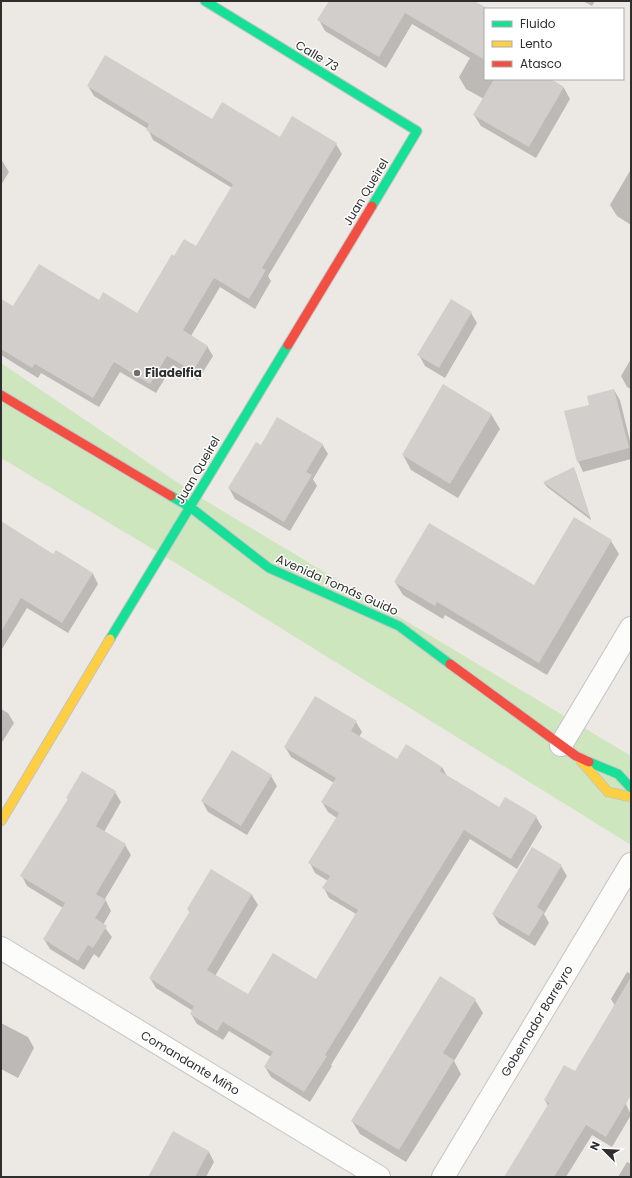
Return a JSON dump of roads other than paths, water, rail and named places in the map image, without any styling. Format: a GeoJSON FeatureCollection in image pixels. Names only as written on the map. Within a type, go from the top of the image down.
{"type":"FeatureCollection","features":[{"type":"Feature","properties":{"kind":"street","name":"Calle 73"},"geometry":{"type":"LineString","coordinates":[[205,1],[417,131]]}},
{"type":"Feature","properties":{"kind":"street","name":"Juan Queirel"},"geometry":{"type":"LineString","coordinates":[[1,821],[417,131]]}},
{"type":"Feature","properties":{"kind":"street","name":"Avenida Tomás Guido"},"geometry":{"type":"LineString","coordinates":[[1,395],[190,507],[269,568],[399,626],[569,750],[618,774],[631,788]]}},
{"type":"Feature","properties":{"kind":"street"},"geometry":{"type":"LineString","coordinates":[[569,750],[631,628]]}},
{"type":"Feature","properties":{"kind":"street","name":"Avenida Tomás Guido"},"geometry":{"type":"LineString","coordinates":[[569,750],[608,792],[631,797]]}},
{"type":"Feature","properties":{"kind":"street","name":"Gobernador Barreyro"},"geometry":{"type":"LineString","coordinates":[[443,1177],[631,864]]}},
{"type":"Feature","properties":{"kind":"street","name":"Comandante Miño"},"geometry":{"type":"LineString","coordinates":[[1,948],[379,1177]]}},
{"type":"Feature","properties":{"kind":"place","name":"Filadelfia"},"geometry":{"type":"Point","coordinates":[137,373]}}]}
